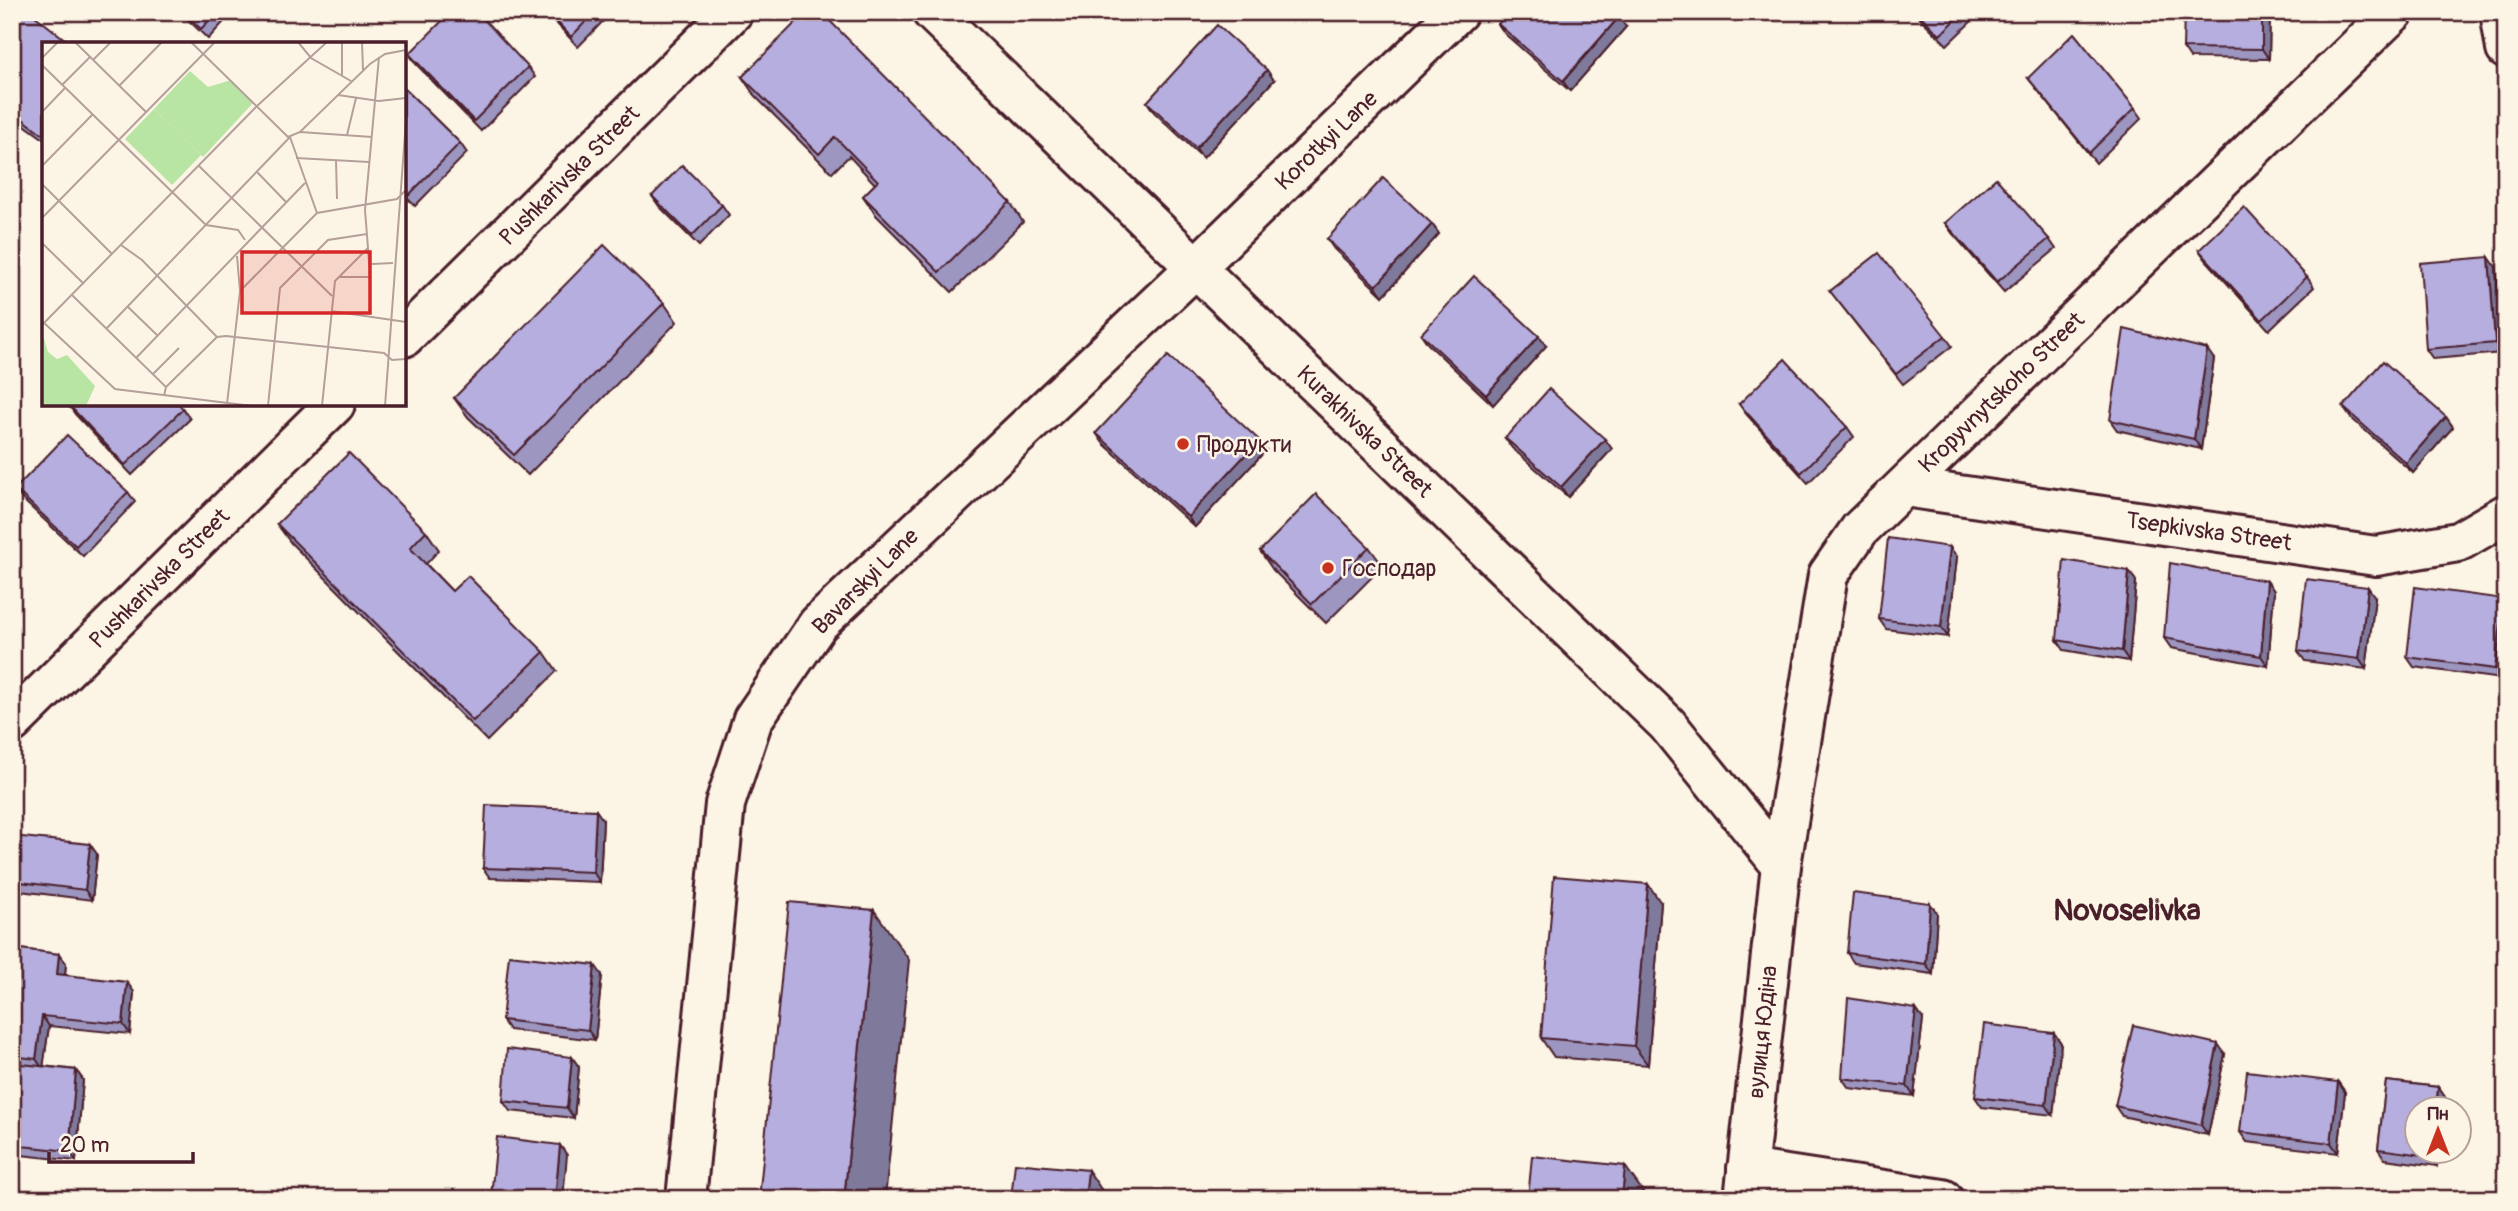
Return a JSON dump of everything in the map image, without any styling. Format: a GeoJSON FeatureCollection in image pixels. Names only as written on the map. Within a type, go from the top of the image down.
{"type":"FeatureCollection","features":[{"type":"Feature","properties":{"kind":"street","name":"Pushkarivska Street"},"geometry":{"type":"LineString","coordinates":[[406,335],[733,12]]}},
{"type":"Feature","properties":{"kind":"street","name":"Kurakhivska Street"},"geometry":{"type":"LineString","coordinates":[[932,12],[1667,724],[1780,865]]}},
{"type":"Feature","properties":{"kind":"street","name":"Korotkyi Lane"},"geometry":{"type":"LineString","coordinates":[[1195,268],[1458,12]]}},
{"type":"Feature","properties":{"kind":"street","name":"Kropyvnytskoho Street"},"geometry":{"type":"LineString","coordinates":[[1780,865],[1828,575],[1860,529],[2394,12]]}},
{"type":"Feature","properties":{"kind":"street"},"geometry":{"type":"LineString","coordinates":[[2500,12],[2506,49]]}},
{"type":"Feature","properties":{"kind":"street","name":"Bavarskyi Lane"},"geometry":{"type":"LineString","coordinates":[[686,1199],[725,804],[753,719],[818,624],[1195,268]]}},
{"type":"Feature","properties":{"kind":"street","name":"Pushkarivska Street"},"geometry":{"type":"LineString","coordinates":[[12,723],[333,406]]}},
{"type":"Feature","properties":{"kind":"street","name":"Tsepkivska Street"},"geometry":{"type":"LineString","coordinates":[[1904,487],[2376,556],[2458,542],[2506,514]]}},
{"type":"Feature","properties":{"kind":"street","name":"вулиця Юдіна"},"geometry":{"type":"LineString","coordinates":[[1746,1184],[1780,865]]}},
{"type":"Feature","properties":{"kind":"street"},"geometry":{"type":"LineString","coordinates":[[1746,1184],[1942,1199]]}},
{"type":"Feature","properties":{"kind":"building"},"geometry":{"type":"Polygon","coordinates":[[[15,12],[30,12],[68,42],[42,42],[42,134],[12,111],[12,15],[15,12]]]}},
{"type":"Feature","properties":{"kind":"building"},"geometry":{"type":"Polygon","coordinates":[[[183,12],[217,12],[201,29],[183,12]]]}},
{"type":"Feature","properties":{"kind":"building"},"geometry":{"type":"Polygon","coordinates":[[[451,12],[477,12],[528,67],[474,121],[409,54],[451,12]]]}},
{"type":"Feature","properties":{"kind":"building"},"geometry":{"type":"Polygon","coordinates":[[[548,12],[595,12],[571,37],[548,12]]]}},
{"type":"Feature","properties":{"kind":"building"},"geometry":{"type":"Polygon","coordinates":[[[806,12],[821,12],[1010,202],[939,272],[863,196],[878,181],[835,137],[819,154],[742,77],[806,12]]]}},
{"type":"Feature","properties":{"kind":"building"},"geometry":{"type":"Polygon","coordinates":[[[1508,12],[1613,12],[1619,17],[1563,81],[1498,24],[1508,12]]]}},
{"type":"Feature","properties":{"kind":"building"},"geometry":{"type":"Polygon","coordinates":[[[1917,12],[1964,12],[1940,35],[1917,12]]]}},
{"type":"Feature","properties":{"kind":"building"},"geometry":{"type":"Polygon","coordinates":[[[2184,12],[2262,12],[2262,49],[2183,48],[2184,12]]]}},
{"type":"Feature","properties":{"kind":"building"},"geometry":{"type":"Polygon","coordinates":[[[1217,25],[1267,70],[1196,148],[1147,102],[1217,25]]]}},
{"type":"Feature","properties":{"kind":"building"},"geometry":{"type":"Polygon","coordinates":[[[2074,33],[2135,108],[2089,153],[2028,78],[2074,33]]]}},
{"type":"Feature","properties":{"kind":"building"},"geometry":{"type":"Polygon","coordinates":[[[406,90],[460,143],[408,196],[406,194],[406,90]]]}},
{"type":"Feature","properties":{"kind":"building"},"geometry":{"type":"Polygon","coordinates":[[[682,165],[722,205],[692,236],[652,196],[682,165]]]}},
{"type":"Feature","properties":{"kind":"building"},"geometry":{"type":"Polygon","coordinates":[[[1383,178],[1432,224],[1376,286],[1327,239],[1383,178]]]}},
{"type":"Feature","properties":{"kind":"building"},"geometry":{"type":"Polygon","coordinates":[[[1996,178],[2049,239],[1997,282],[1945,223],[1996,178]]]}},
{"type":"Feature","properties":{"kind":"building"},"geometry":{"type":"Polygon","coordinates":[[[2244,207],[2307,277],[2262,320],[2199,250],[2244,207]]]}},
{"type":"Feature","properties":{"kind":"building"},"geometry":{"type":"Polygon","coordinates":[[[604,245],[664,303],[514,455],[454,398],[604,245]]]}},
{"type":"Feature","properties":{"kind":"building"},"geometry":{"type":"Polygon","coordinates":[[[1879,253],[1945,336],[1896,374],[1830,291],[1879,253]]]}},
{"type":"Feature","properties":{"kind":"building"},"geometry":{"type":"Polygon","coordinates":[[[2489,257],[2495,343],[2426,349],[2420,263],[2489,257]]]}},
{"type":"Feature","properties":{"kind":"building"},"geometry":{"type":"Polygon","coordinates":[[[1474,276],[1539,336],[1486,395],[1421,334],[1474,276]]]}},
{"type":"Feature","properties":{"kind":"building"},"geometry":{"type":"Polygon","coordinates":[[[2124,329],[2207,349],[2194,439],[2110,420],[2124,329]]]}},
{"type":"Feature","properties":{"kind":"building"},"geometry":{"type":"Polygon","coordinates":[[[1168,356],[1259,440],[1188,517],[1096,433],[1168,356]]]}},
{"type":"Feature","properties":{"kind":"building"},"geometry":{"type":"Polygon","coordinates":[[[1785,359],[1847,427],[1801,473],[1739,404],[1785,359]]]}},
{"type":"Feature","properties":{"kind":"building"},"geometry":{"type":"Polygon","coordinates":[[[2383,361],[2446,417],[2406,463],[2343,407],[2383,361]]]}},
{"type":"Feature","properties":{"kind":"building"},"geometry":{"type":"Polygon","coordinates":[[[1549,389],[1605,439],[1561,487],[1505,438],[1549,389]]]}},
{"type":"Feature","properties":{"kind":"building"},"geometry":{"type":"Polygon","coordinates":[[[70,406],[181,406],[183,409],[125,465],[70,406]]]}},
{"type":"Feature","properties":{"kind":"building"},"geometry":{"type":"Polygon","coordinates":[[[67,435],[128,492],[76,546],[15,489],[67,435]]]}},
{"type":"Feature","properties":{"kind":"building"},"geometry":{"type":"Polygon","coordinates":[[[349,453],[426,531],[410,548],[452,591],[468,576],[544,652],[473,721],[277,524],[349,453]]]}},
{"type":"Feature","properties":{"kind":"building"},"geometry":{"type":"Polygon","coordinates":[[[1316,494],[1369,547],[1312,604],[1260,551],[1316,494]]]}},
{"type":"Feature","properties":{"kind":"building"},"geometry":{"type":"Polygon","coordinates":[[[1888,538],[1950,547],[1941,627],[1879,619],[1888,538]]]}},
{"type":"Feature","properties":{"kind":"building"},"geometry":{"type":"Polygon","coordinates":[[[2064,560],[2129,571],[2122,651],[2057,640],[2064,560]]]}},
{"type":"Feature","properties":{"kind":"building"},"geometry":{"type":"Polygon","coordinates":[[[2170,563],[2267,581],[2261,656],[2164,638],[2170,563]]]}},
{"type":"Feature","properties":{"kind":"building"},"geometry":{"type":"Polygon","coordinates":[[[2306,579],[2368,587],[2359,659],[2298,651],[2306,579]]]}},
{"type":"Feature","properties":{"kind":"building"},"geometry":{"type":"Polygon","coordinates":[[[2415,587],[2504,599],[2495,669],[2407,657],[2415,587]]]}},
{"type":"Feature","properties":{"kind":"building"},"geometry":{"type":"Polygon","coordinates":[[[486,805],[596,810],[593,872],[483,868],[486,805]]]}},
{"type":"Feature","properties":{"kind":"building"},"geometry":{"type":"Polygon","coordinates":[[[12,836],[90,844],[85,890],[12,881],[12,836]]]}},
{"type":"Feature","properties":{"kind":"building"},"geometry":{"type":"Polygon","coordinates":[[[1554,876],[1648,884],[1634,1046],[1541,1038],[1554,876]]]}},
{"type":"Feature","properties":{"kind":"building"},"geometry":{"type":"Polygon","coordinates":[[[1853,893],[1930,903],[1926,964],[1847,953],[1853,893]]]}},
{"type":"Feature","properties":{"kind":"building"},"geometry":{"type":"Polygon","coordinates":[[[789,902],[874,910],[844,1199],[759,1199],[789,902]]]}},
{"type":"Feature","properties":{"kind":"building"},"geometry":{"type":"Polygon","coordinates":[[[12,948],[59,954],[57,974],[127,982],[123,1024],[42,1016],[36,1059],[12,1056],[12,948]]]}},
{"type":"Feature","properties":{"kind":"building"},"geometry":{"type":"Polygon","coordinates":[[[509,955],[595,965],[588,1030],[502,1020],[509,955]]]}},
{"type":"Feature","properties":{"kind":"building"},"geometry":{"type":"Polygon","coordinates":[[[1848,998],[1916,1009],[1907,1086],[1842,1078],[1848,998]]]}},
{"type":"Feature","properties":{"kind":"building"},"geometry":{"type":"Polygon","coordinates":[[[1984,1024],[2054,1033],[2046,1105],[1975,1097],[1984,1024]]]}},
{"type":"Feature","properties":{"kind":"building"},"geometry":{"type":"Polygon","coordinates":[[[2133,1025],[2218,1044],[2201,1125],[2115,1106],[2133,1025]]]}},
{"type":"Feature","properties":{"kind":"building"},"geometry":{"type":"Polygon","coordinates":[[[507,1049],[572,1057],[567,1108],[503,1101],[507,1049]]]}},
{"type":"Feature","properties":{"kind":"building"},"geometry":{"type":"Polygon","coordinates":[[[12,1063],[76,1070],[69,1151],[12,1145],[12,1063]]]}},
{"type":"Feature","properties":{"kind":"building"},"geometry":{"type":"Polygon","coordinates":[[[2247,1071],[2338,1082],[2331,1143],[2240,1132],[2247,1071]]]}},
{"type":"Feature","properties":{"kind":"building"},"geometry":{"type":"Polygon","coordinates":[[[2386,1081],[2438,1087],[2437,1096],[2402,1096],[2402,1152],[2378,1149],[2386,1081]]]}},
{"type":"Feature","properties":{"kind":"building"},"geometry":{"type":"Polygon","coordinates":[[[497,1137],[560,1145],[555,1199],[491,1197],[497,1137]]]}},
{"type":"Feature","properties":{"kind":"building"},"geometry":{"type":"Polygon","coordinates":[[[1532,1156],[1625,1166],[1622,1199],[1528,1199],[1532,1156]]]}},
{"type":"Feature","properties":{"kind":"building"},"geometry":{"type":"Polygon","coordinates":[[[1015,1163],[1088,1170],[1085,1199],[1011,1199],[1015,1163]]]}},
{"type":"Feature","properties":{"kind":"building"},"geometry":{"type":"Polygon","coordinates":[[[12,1194],[53,1199],[12,1199],[12,1194]]]}},
{"type":"Feature","properties":{"kind":"place","name":"Продукти"},"geometry":{"type":"Point","coordinates":[1183,444]}},
{"type":"Feature","properties":{"kind":"place","name":"Господар"},"geometry":{"type":"Point","coordinates":[1328,568]}},
{"type":"Feature","properties":{"kind":"district","name":"Novoselivka"},"geometry":{"type":"Point","coordinates":[2127,910]}}]}
